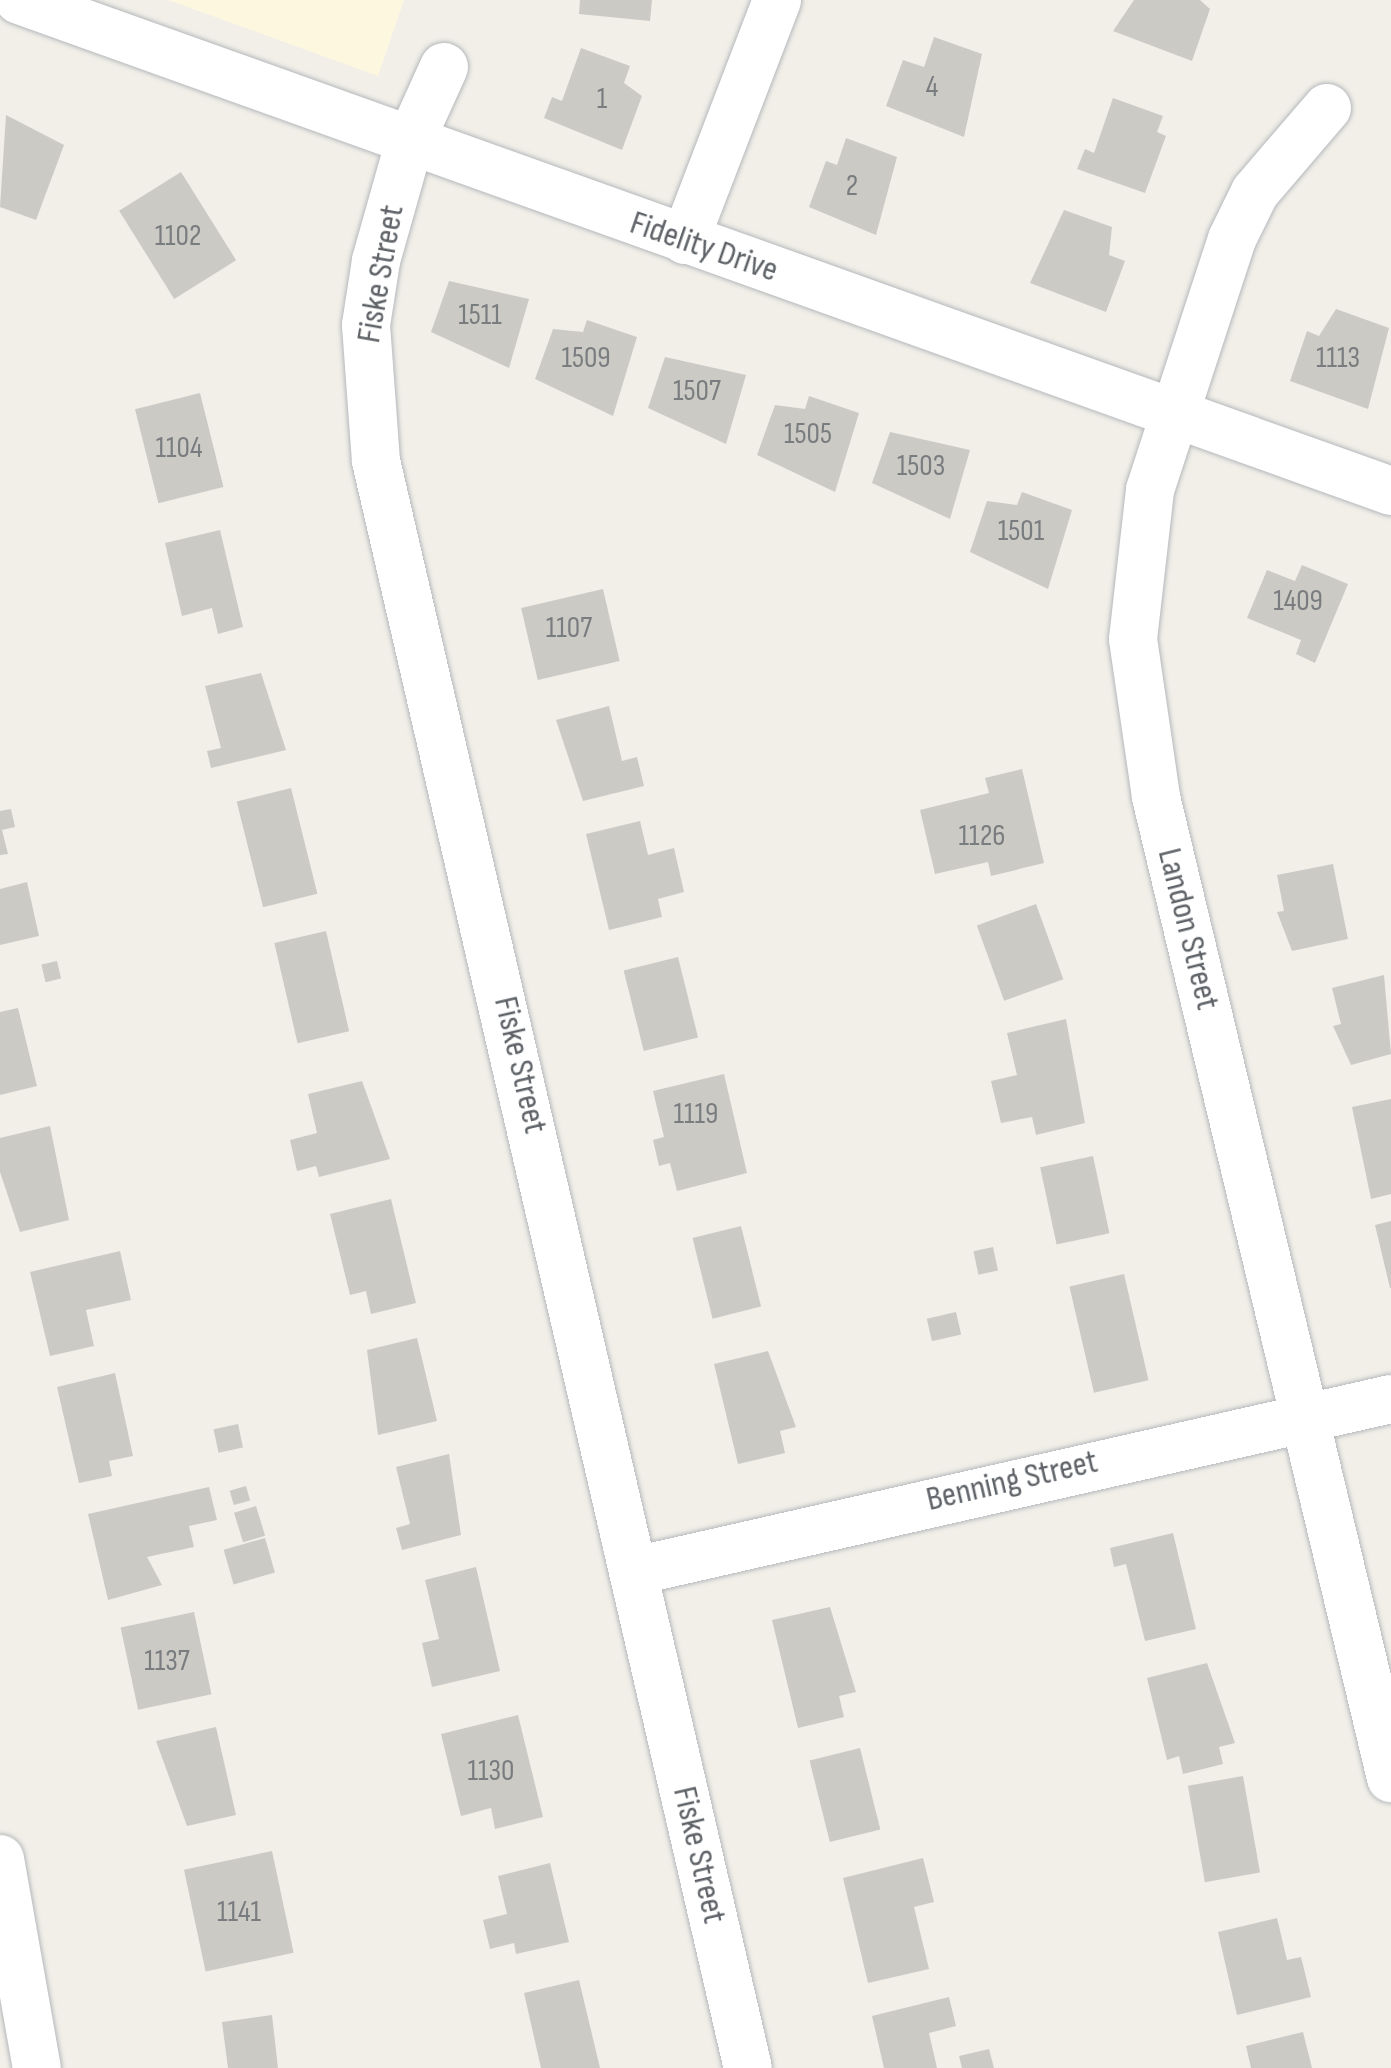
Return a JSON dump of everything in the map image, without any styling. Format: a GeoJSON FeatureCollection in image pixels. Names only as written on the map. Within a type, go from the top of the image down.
{"type":"FeatureCollection","features":[{"type":"Feature","properties":{"kind":"street","name":"Fidelity Drive"},"geometry":{"type":"LineString","coordinates":[[19,0],[408,144],[1175,410],[1391,491]]}},
{"type":"Feature","properties":{"kind":"street"},"geometry":{"type":"LineString","coordinates":[[685,240],[777,0]]}},
{"type":"Feature","properties":{"kind":"street","name":"Fiske Street"},"geometry":{"type":"LineString","coordinates":[[444,66],[408,144],[366,324],[376,461],[748,2068]]}},
{"type":"Feature","properties":{"kind":"street","name":"Landon Street"},"geometry":{"type":"LineString","coordinates":[[1327,108],[1255,192],[1175,410],[1136,564],[1139,714],[1302,1416],[1391,1778]]}},
{"type":"Feature","properties":{"kind":"street","name":"Benning Street"},"geometry":{"type":"LineString","coordinates":[[634,1571],[1302,1416],[1391,1399]]}},
{"type":"Feature","properties":{"kind":"street"},"geometry":{"type":"LineString","coordinates":[[0,1860],[38,2068]]}},
{"type":"Feature","properties":{"kind":"shaded area"},"geometry":{"type":"Polygon","coordinates":[[[168,0],[404,0],[378,76],[168,0]]]}},
{"type":"Feature","properties":{"kind":"building"},"geometry":{"type":"Polygon","coordinates":[[[580,0],[652,0],[650,21],[579,14],[580,0]]]}},
{"type":"Feature","properties":{"kind":"building"},"geometry":{"type":"Polygon","coordinates":[[[1134,0],[1200,0],[1210,9],[1192,61],[1113,31],[1134,0]]]}},
{"type":"Feature","properties":{"kind":"building"},"geometry":{"type":"Polygon","coordinates":[[[934,37],[982,54],[964,137],[886,106],[903,60],[924,67],[934,37]]]}},
{"type":"Feature","properties":{"kind":"building"},"geometry":{"type":"Polygon","coordinates":[[[581,48],[630,66],[624,83],[642,96],[622,150],[544,118],[552,97],[562,101],[581,48]]]}},
{"type":"Feature","properties":{"kind":"building"},"geometry":{"type":"Polygon","coordinates":[[[1113,98],[1163,116],[1157,132],[1166,136],[1145,193],[1077,169],[1085,149],[1094,153],[1113,98]]]}},
{"type":"Feature","properties":{"kind":"building"},"geometry":{"type":"Polygon","coordinates":[[[6,115],[64,145],[36,220],[0,207],[6,115]]]}},
{"type":"Feature","properties":{"kind":"building"},"geometry":{"type":"Polygon","coordinates":[[[846,138],[897,157],[876,235],[809,207],[826,161],[837,165],[846,138]]]}},
{"type":"Feature","properties":{"kind":"building"},"geometry":{"type":"Polygon","coordinates":[[[181,172],[236,260],[174,299],[119,211],[181,172]]]}},
{"type":"Feature","properties":{"kind":"building"},"geometry":{"type":"Polygon","coordinates":[[[1064,210],[1112,227],[1109,255],[1125,261],[1106,312],[1030,283],[1064,210]]]}},
{"type":"Feature","properties":{"kind":"building"},"geometry":{"type":"Polygon","coordinates":[[[449,281],[529,299],[509,368],[431,332],[449,281]]]}},
{"type":"Feature","properties":{"kind":"building"},"geometry":{"type":"Polygon","coordinates":[[[1336,309],[1389,328],[1368,409],[1290,381],[1307,331],[1319,336],[1336,309]]]}},
{"type":"Feature","properties":{"kind":"building"},"geometry":{"type":"Polygon","coordinates":[[[587,320],[637,337],[613,416],[535,379],[553,329],[583,332],[587,320]]]}},
{"type":"Feature","properties":{"kind":"building"},"geometry":{"type":"Polygon","coordinates":[[[665,357],[746,375],[726,444],[648,408],[665,357]]]}},
{"type":"Feature","properties":{"kind":"building"},"geometry":{"type":"Polygon","coordinates":[[[200,393],[223,487],[158,503],[135,409],[200,393]]]}},
{"type":"Feature","properties":{"kind":"building"},"geometry":{"type":"Polygon","coordinates":[[[809,396],[859,413],[835,492],[757,455],[775,405],[805,409],[809,396]]]}},
{"type":"Feature","properties":{"kind":"building"},"geometry":{"type":"Polygon","coordinates":[[[890,432],[970,450],[950,519],[872,483],[890,432]]]}},
{"type":"Feature","properties":{"kind":"building"},"geometry":{"type":"Polygon","coordinates":[[[1022,492],[1072,510],[1048,589],[970,552],[987,501],[1017,505],[1022,492]]]}},
{"type":"Feature","properties":{"kind":"building"},"geometry":{"type":"Polygon","coordinates":[[[220,530],[243,627],[218,634],[212,608],[182,616],[165,543],[220,530]]]}},
{"type":"Feature","properties":{"kind":"building"},"geometry":{"type":"Polygon","coordinates":[[[1302,565],[1348,584],[1315,663],[1296,654],[1301,640],[1247,618],[1267,570],[1295,581],[1302,565]]]}},
{"type":"Feature","properties":{"kind":"building"},"geometry":{"type":"Polygon","coordinates":[[[603,589],[620,661],[538,680],[521,608],[603,589]]]}},
{"type":"Feature","properties":{"kind":"building"},"geometry":{"type":"Polygon","coordinates":[[[261,673],[286,750],[211,768],[207,751],[221,748],[205,686],[261,673]]]}},
{"type":"Feature","properties":{"kind":"building"},"geometry":{"type":"Polygon","coordinates":[[[609,706],[622,761],[637,757],[644,786],[583,801],[556,720],[609,706]]]}},
{"type":"Feature","properties":{"kind":"building"},"geometry":{"type":"Polygon","coordinates":[[[1022,769],[1044,863],[991,876],[988,862],[935,874],[920,810],[989,793],[985,778],[1022,769]]]}},
{"type":"Feature","properties":{"kind":"building"},"geometry":{"type":"Polygon","coordinates":[[[291,788],[317,894],[263,907],[237,802],[291,788]]]}},
{"type":"Feature","properties":{"kind":"building"},"geometry":{"type":"Polygon","coordinates":[[[11,809],[15,827],[2,830],[8,854],[0,855],[0,811],[11,809]]]}},
{"type":"Feature","properties":{"kind":"building"},"geometry":{"type":"Polygon","coordinates":[[[640,821],[648,855],[674,848],[684,892],[658,899],[662,917],[609,930],[586,834],[640,821]]]}},
{"type":"Feature","properties":{"kind":"building"},"geometry":{"type":"Polygon","coordinates":[[[1333,864],[1348,939],[1292,951],[1277,912],[1284,911],[1277,875],[1333,864]]]}},
{"type":"Feature","properties":{"kind":"building"},"geometry":{"type":"Polygon","coordinates":[[[27,882],[39,936],[0,945],[0,889],[27,882]]]}},
{"type":"Feature","properties":{"kind":"building"},"geometry":{"type":"Polygon","coordinates":[[[1036,904],[1063,979],[1004,1001],[977,926],[1036,904]]]}},
{"type":"Feature","properties":{"kind":"building"},"geometry":{"type":"Polygon","coordinates":[[[326,931],[349,1031],[298,1043],[274,943],[326,931]]]}},
{"type":"Feature","properties":{"kind":"building"},"geometry":{"type":"Polygon","coordinates":[[[678,957],[698,1038],[644,1051],[624,971],[678,957]]]}},
{"type":"Feature","properties":{"kind":"building"},"geometry":{"type":"Polygon","coordinates":[[[57,961],[61,979],[45,982],[41,965],[57,961]]]}},
{"type":"Feature","properties":{"kind":"building"},"geometry":{"type":"Polygon","coordinates":[[[1384,975],[1391,1054],[1351,1065],[1333,1026],[1341,1024],[1332,988],[1384,975]]]}},
{"type":"Feature","properties":{"kind":"building"},"geometry":{"type":"Polygon","coordinates":[[[18,1008],[37,1086],[0,1095],[0,1012],[18,1008]]]}},
{"type":"Feature","properties":{"kind":"building"},"geometry":{"type":"Polygon","coordinates":[[[1066,1019],[1085,1123],[1036,1135],[1032,1117],[1001,1123],[991,1081],[1017,1075],[1007,1033],[1066,1019]]]}},
{"type":"Feature","properties":{"kind":"building"},"geometry":{"type":"Polygon","coordinates":[[[724,1074],[747,1173],[677,1191],[670,1163],[659,1166],[653,1140],[664,1137],[653,1091],[724,1074]]]}},
{"type":"Feature","properties":{"kind":"building"},"geometry":{"type":"Polygon","coordinates":[[[362,1081],[390,1159],[319,1177],[316,1166],[297,1171],[290,1140],[317,1133],[308,1094],[362,1081]]]}},
{"type":"Feature","properties":{"kind":"building"},"geometry":{"type":"Polygon","coordinates":[[[1391,1099],[1391,1194],[1371,1199],[1352,1107],[1391,1099]]]}},
{"type":"Feature","properties":{"kind":"building"},"geometry":{"type":"Polygon","coordinates":[[[50,1126],[69,1220],[20,1232],[0,1172],[0,1138],[50,1126]]]}},
{"type":"Feature","properties":{"kind":"building"},"geometry":{"type":"Polygon","coordinates":[[[1093,1156],[1109,1233],[1057,1245],[1040,1167],[1093,1156]]]}},
{"type":"Feature","properties":{"kind":"building"},"geometry":{"type":"Polygon","coordinates":[[[391,1199],[416,1303],[371,1314],[366,1291],[350,1295],[330,1214],[391,1199]]]}},
{"type":"Feature","properties":{"kind":"building"},"geometry":{"type":"Polygon","coordinates":[[[1391,1221],[1391,1288],[1390,1288],[1375,1225],[1391,1221]]]}},
{"type":"Feature","properties":{"kind":"building"},"geometry":{"type":"Polygon","coordinates":[[[741,1226],[761,1307],[713,1319],[692,1238],[741,1226]]]}},
{"type":"Feature","properties":{"kind":"building"},"geometry":{"type":"Polygon","coordinates":[[[993,1247],[998,1270],[978,1275],[973,1251],[993,1247]]]}},
{"type":"Feature","properties":{"kind":"building"},"geometry":{"type":"Polygon","coordinates":[[[120,1251],[131,1300],[86,1310],[94,1346],[50,1356],[30,1272],[120,1251]]]}},
{"type":"Feature","properties":{"kind":"building"},"geometry":{"type":"Polygon","coordinates":[[[1124,1274],[1149,1380],[1094,1393],[1069,1287],[1124,1274]]]}},
{"type":"Feature","properties":{"kind":"building"},"geometry":{"type":"Polygon","coordinates":[[[956,1312],[961,1334],[932,1341],[927,1319],[956,1312]]]}},
{"type":"Feature","properties":{"kind":"building"},"geometry":{"type":"Polygon","coordinates":[[[417,1338],[437,1421],[378,1435],[367,1350],[417,1338]]]}},
{"type":"Feature","properties":{"kind":"building"},"geometry":{"type":"Polygon","coordinates":[[[768,1351],[796,1427],[780,1431],[785,1453],[738,1464],[714,1364],[768,1351]]]}},
{"type":"Feature","properties":{"kind":"building"},"geometry":{"type":"Polygon","coordinates":[[[115,1373],[133,1456],[109,1461],[112,1476],[79,1483],[57,1387],[115,1373]]]}},
{"type":"Feature","properties":{"kind":"building"},"geometry":{"type":"Polygon","coordinates":[[[238,1424],[243,1447],[219,1453],[214,1429],[238,1424]]]}},
{"type":"Feature","properties":{"kind":"building"},"geometry":{"type":"Polygon","coordinates":[[[449,1454],[461,1535],[402,1550],[396,1528],[410,1524],[396,1467],[449,1454]]]}},
{"type":"Feature","properties":{"kind":"building"},"geometry":{"type":"Polygon","coordinates":[[[246,1486],[250,1500],[234,1505],[230,1491],[246,1486]]]}},
{"type":"Feature","properties":{"kind":"building"},"geometry":{"type":"Polygon","coordinates":[[[209,1487],[217,1520],[189,1526],[194,1547],[147,1557],[162,1585],[108,1600],[88,1514],[209,1487]]]}},
{"type":"Feature","properties":{"kind":"building"},"geometry":{"type":"Polygon","coordinates":[[[256,1506],[265,1536],[243,1542],[234,1513],[256,1506]]]}},
{"type":"Feature","properties":{"kind":"building"},"geometry":{"type":"Polygon","coordinates":[[[1173,1533],[1196,1629],[1145,1641],[1126,1564],[1114,1567],[1110,1548],[1173,1533]]]}},
{"type":"Feature","properties":{"kind":"building"},"geometry":{"type":"Polygon","coordinates":[[[265,1538],[275,1573],[234,1584],[224,1550],[265,1538]]]}},
{"type":"Feature","properties":{"kind":"building"},"geometry":{"type":"Polygon","coordinates":[[[476,1567],[500,1671],[432,1687],[422,1643],[439,1639],[425,1580],[476,1567]]]}},
{"type":"Feature","properties":{"kind":"building"},"geometry":{"type":"Polygon","coordinates":[[[830,1607],[856,1692],[839,1696],[844,1717],[798,1728],[772,1620],[830,1607]]]}},
{"type":"Feature","properties":{"kind":"building"},"geometry":{"type":"Polygon","coordinates":[[[194,1612],[211,1694],[138,1710],[121,1628],[194,1612]]]}},
{"type":"Feature","properties":{"kind":"building"},"geometry":{"type":"Polygon","coordinates":[[[1207,1663],[1235,1743],[1219,1747],[1223,1764],[1183,1774],[1179,1756],[1167,1760],[1147,1678],[1207,1663]]]}},
{"type":"Feature","properties":{"kind":"building"},"geometry":{"type":"Polygon","coordinates":[[[518,1715],[543,1817],[495,1829],[491,1808],[461,1816],[441,1734],[518,1715]]]}},
{"type":"Feature","properties":{"kind":"building"},"geometry":{"type":"Polygon","coordinates":[[[216,1727],[236,1815],[187,1826],[156,1741],[216,1727]]]}},
{"type":"Feature","properties":{"kind":"building"},"geometry":{"type":"Polygon","coordinates":[[[860,1748],[880,1830],[830,1842],[810,1761],[860,1748]]]}},
{"type":"Feature","properties":{"kind":"building"},"geometry":{"type":"Polygon","coordinates":[[[1243,1776],[1260,1873],[1205,1882],[1188,1786],[1243,1776]]]}},
{"type":"Feature","properties":{"kind":"building"},"geometry":{"type":"Polygon","coordinates":[[[272,1851],[294,1953],[206,1971],[184,1870],[272,1851]]]}},
{"type":"Feature","properties":{"kind":"building"},"geometry":{"type":"Polygon","coordinates":[[[923,1858],[934,1902],[914,1907],[929,1969],[868,1983],[843,1878],[923,1858]]]}},
{"type":"Feature","properties":{"kind":"building"},"geometry":{"type":"Polygon","coordinates":[[[550,1863],[569,1942],[516,1954],[514,1943],[490,1949],[483,1920],[507,1914],[498,1876],[550,1863]]]}},
{"type":"Feature","properties":{"kind":"building"},"geometry":{"type":"Polygon","coordinates":[[[1277,1918],[1287,1960],[1301,1957],[1311,1997],[1237,2015],[1218,1932],[1277,1918]]]}},
{"type":"Feature","properties":{"kind":"building"},"geometry":{"type":"Polygon","coordinates":[[[579,1980],[600,2068],[541,2068],[524,1993],[579,1980]]]}},
{"type":"Feature","properties":{"kind":"building"},"geometry":{"type":"Polygon","coordinates":[[[949,1997],[956,2026],[929,2033],[937,2068],[884,2068],[872,2016],[949,1997]]]}},
{"type":"Feature","properties":{"kind":"building"},"geometry":{"type":"Polygon","coordinates":[[[272,2015],[278,2068],[228,2068],[222,2022],[272,2015]]]}},
{"type":"Feature","properties":{"kind":"building"},"geometry":{"type":"Polygon","coordinates":[[[1303,2032],[1312,2068],[1251,2068],[1246,2046],[1303,2032]]]}},
{"type":"Feature","properties":{"kind":"building"},"geometry":{"type":"Polygon","coordinates":[[[989,2049],[994,2068],[962,2068],[959,2056],[989,2049]]]}}]}
